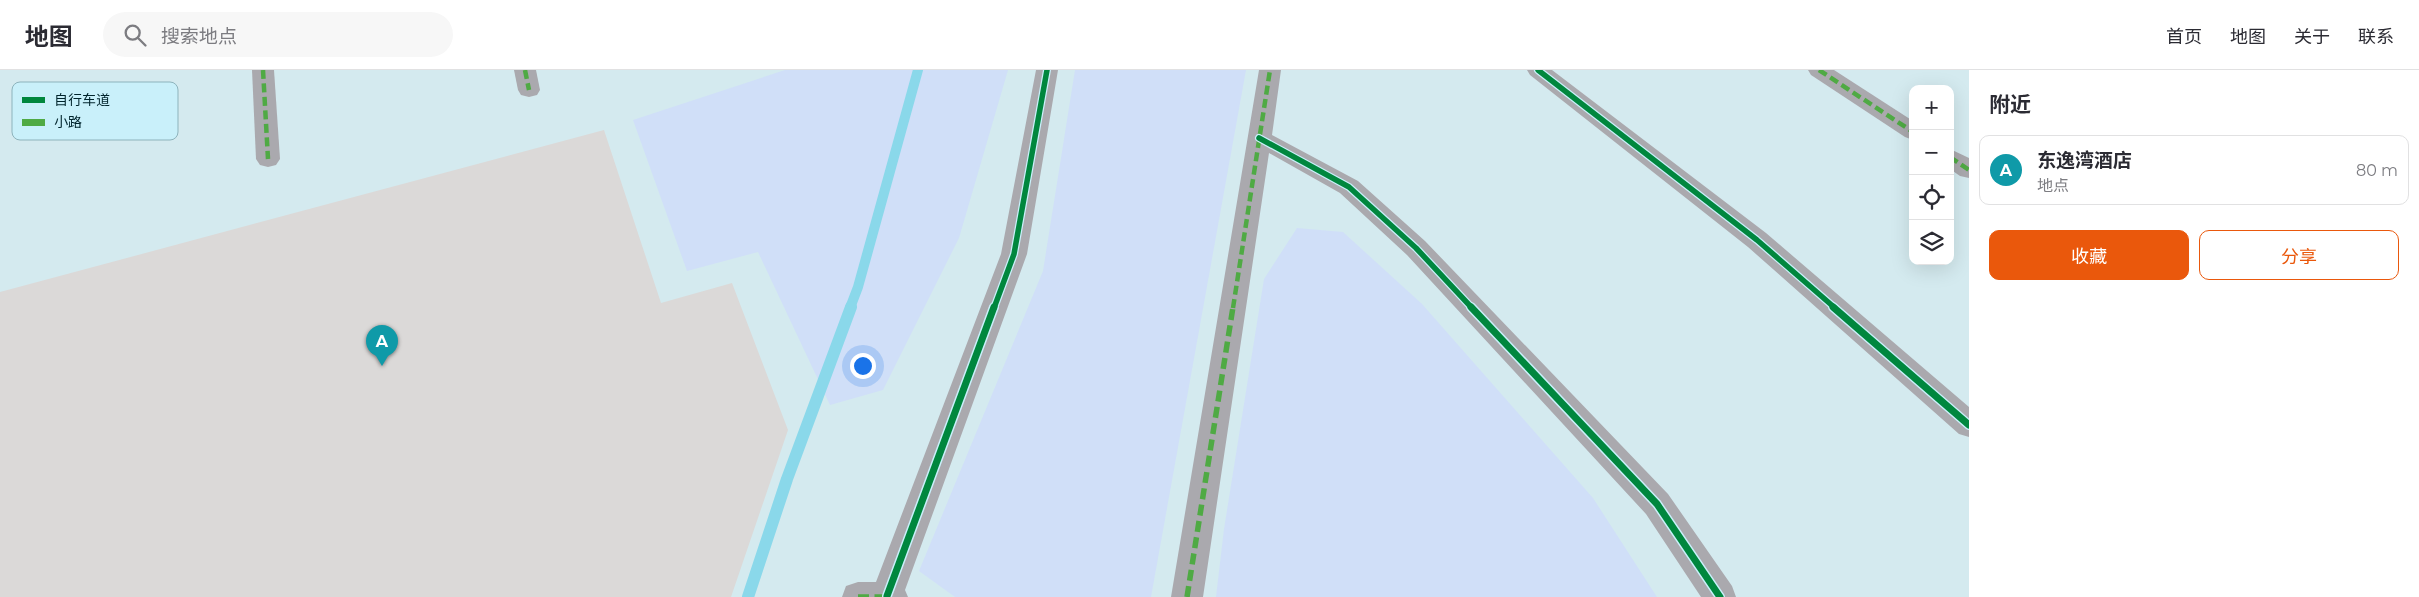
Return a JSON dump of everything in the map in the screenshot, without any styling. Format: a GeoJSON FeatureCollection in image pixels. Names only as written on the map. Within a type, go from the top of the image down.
{"type":"FeatureCollection","features":[{"type":"Feature","properties":{"kind":"street"},"geometry":{"type":"LineString","coordinates":[[262,70],[268,159]]}},
{"type":"Feature","properties":{"kind":"street"},"geometry":{"type":"LineString","coordinates":[[879,596],[1014,254],[1047,70]]}},
{"type":"Feature","properties":{"kind":"street"},"geometry":{"type":"LineString","coordinates":[[1187,597],[1270,70]]}},
{"type":"Feature","properties":{"kind":"street"},"geometry":{"type":"LineString","coordinates":[[1538,70],[1757,240],[1969,425]]}},
{"type":"Feature","properties":{"kind":"street"},"geometry":{"type":"LineString","coordinates":[[1819,70],[1910,130]]}},
{"type":"Feature","properties":{"kind":"street"},"geometry":{"type":"LineString","coordinates":[[1259,138],[1349,187],[1416,248],[1657,504],[1720,597]]}},
{"type":"Feature","properties":{"kind":"street"},"geometry":{"type":"LineString","coordinates":[[1954,160],[1969,170]]}},
{"type":"Feature","properties":{"kind":"shaded area"},"geometry":{"type":"Polygon","coordinates":[[[785,70],[1008,70],[959,238],[883,390],[830,405],[758,252],[687,271],[633,120],[785,70]]]}},
{"type":"Feature","properties":{"kind":"shaded area"},"geometry":{"type":"Polygon","coordinates":[[[1075,70],[1246,70],[1151,597],[955,597],[919,571],[1043,271],[1075,70]]]}},
{"type":"Feature","properties":{"kind":"shaded area"},"geometry":{"type":"Polygon","coordinates":[[[1297,228],[1343,232],[1422,304],[1593,498],[1657,597],[1216,597],[1224,529],[1264,279],[1297,228]]]}},
{"type":"Feature","properties":{"kind":"building"},"geometry":{"type":"Polygon","coordinates":[[[604,130],[661,303],[732,283],[788,430],[731,597],[0,597],[0,292],[604,130]]]}},
{"type":"Feature","properties":{"kind":"waterway"},"geometry":{"type":"LineString","coordinates":[[850,308],[858,287],[918,70]]}},
{"type":"Feature","properties":{"kind":"waterway"},"geometry":{"type":"LineString","coordinates":[[748,597],[787,479],[851,307]]}},
{"type":"Feature","properties":{"kind":"marked path"},"geometry":{"type":"LineString","coordinates":[[263,70],[268,159]]}},
{"type":"Feature","properties":{"kind":"marked path"},"geometry":{"type":"LineString","coordinates":[[525,70],[529,90]]}},
{"type":"Feature","properties":{"kind":"marked path"},"geometry":{"type":"LineString","coordinates":[[1187,597],[1270,70]]}},
{"type":"Feature","properties":{"kind":"marked path"},"geometry":{"type":"LineString","coordinates":[[1819,70],[1910,130]]}},
{"type":"Feature","properties":{"kind":"marked path"},"geometry":{"type":"LineString","coordinates":[[1954,160],[1969,170]]}},
{"type":"Feature","properties":{"kind":"marked path"},"geometry":{"type":"LineString","coordinates":[[858,597],[892,597]]}},
{"type":"Feature","properties":{"kind":"cycle path"},"geometry":{"type":"LineString","coordinates":[[887,596],[1014,254],[1047,70]]}},
{"type":"Feature","properties":{"kind":"cycle path"},"geometry":{"type":"LineString","coordinates":[[1538,70],[1757,240],[1969,425]]}},
{"type":"Feature","properties":{"kind":"cycle path"},"geometry":{"type":"LineString","coordinates":[[1259,138],[1349,187],[1416,248],[1657,504],[1720,597]]}},
{"type":"Feature","properties":{"kind":"place","name":"东逸湾酒店"},"geometry":{"type":"Point","coordinates":[382,366]}}]}
